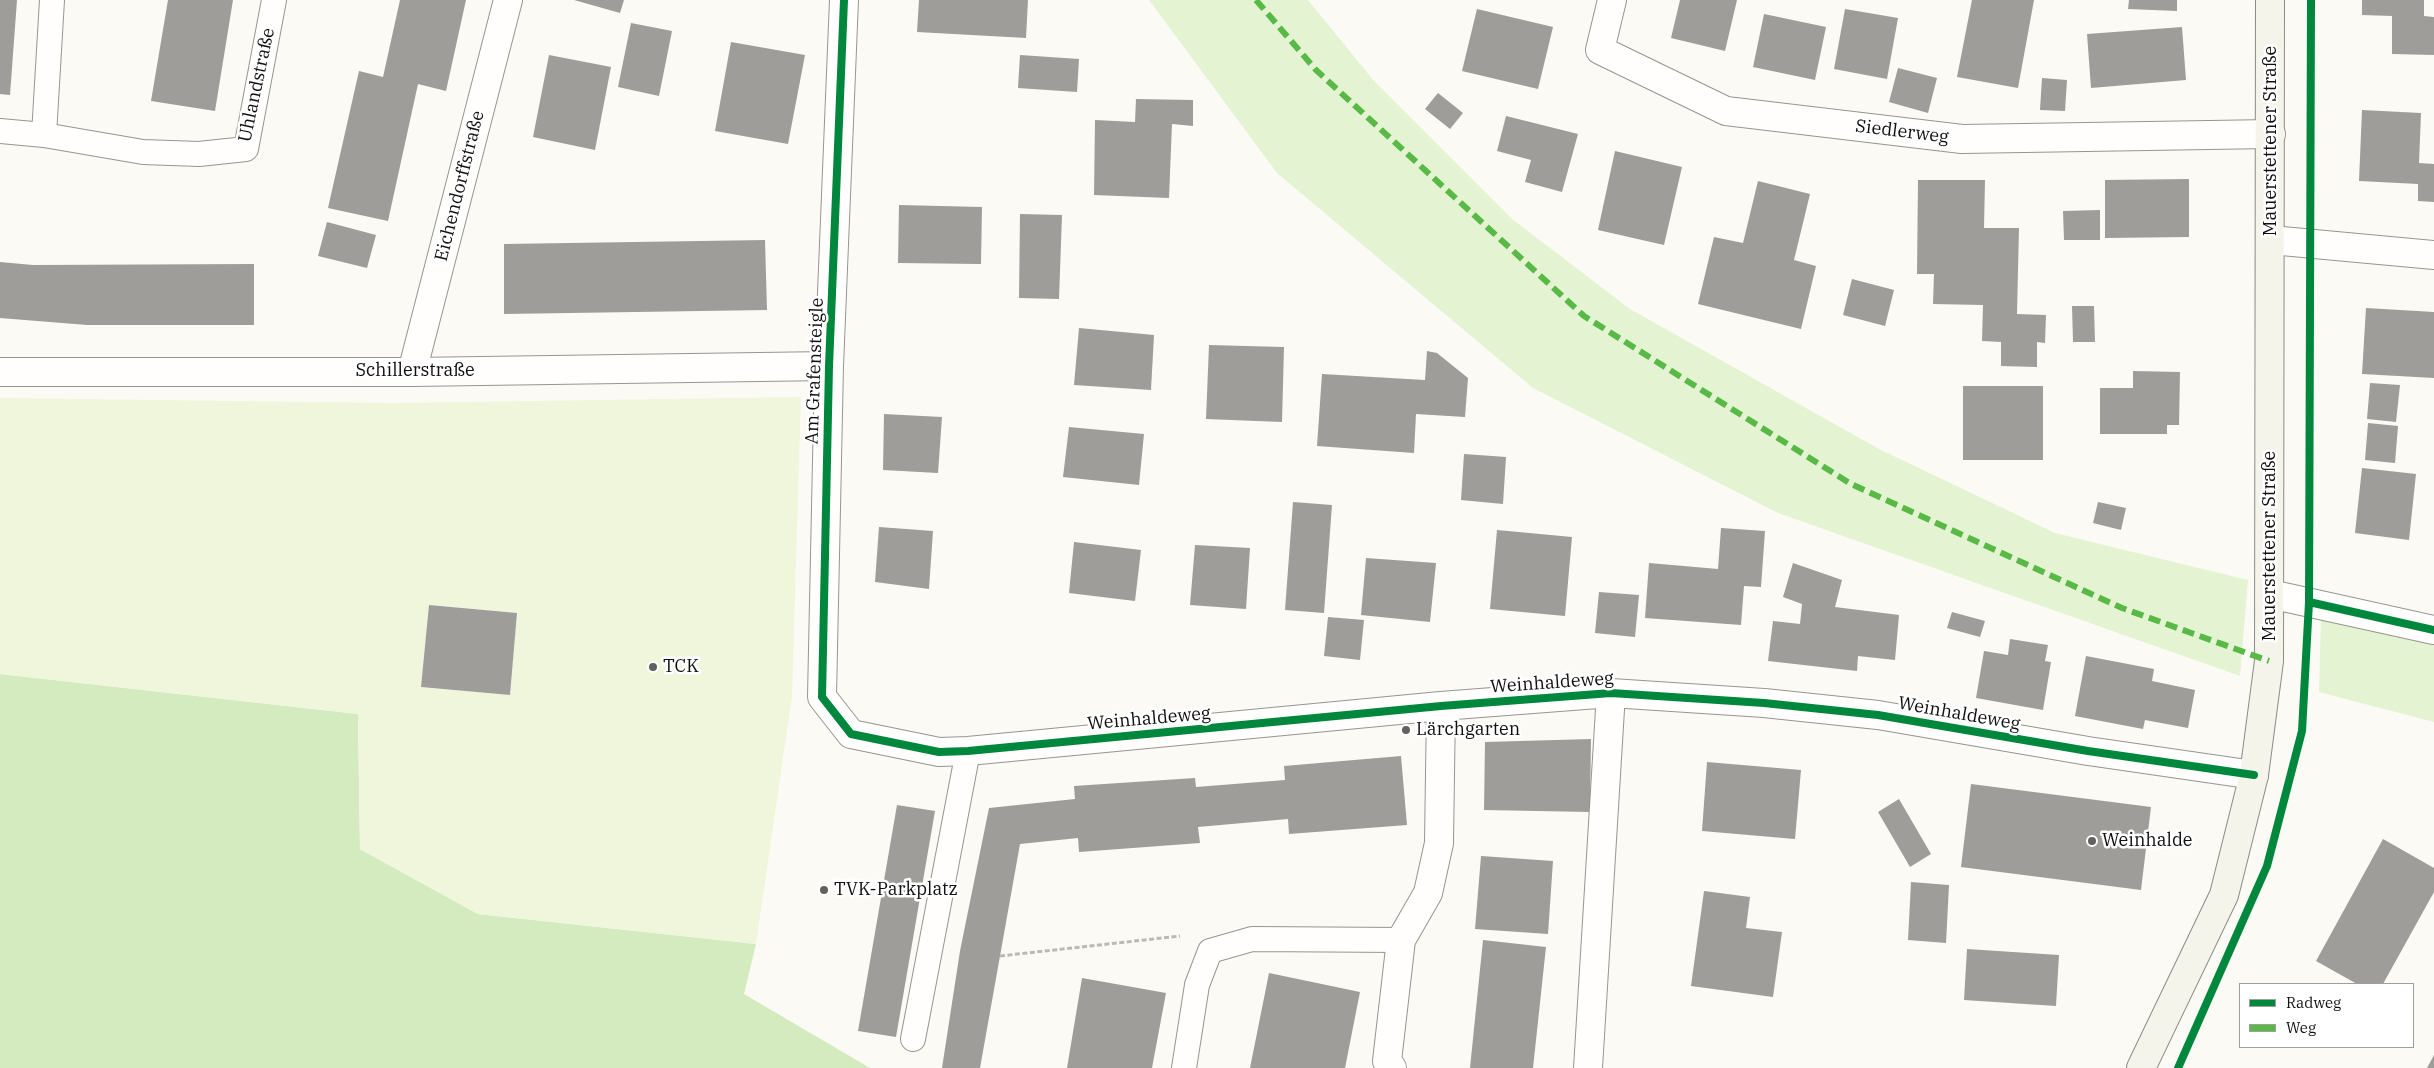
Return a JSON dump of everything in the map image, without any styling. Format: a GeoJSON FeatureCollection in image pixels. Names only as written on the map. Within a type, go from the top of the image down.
{"type":"FeatureCollection","features":[{"type":"Feature","properties":{"kind":"main road","name":"Mauerstettener Straße"},"geometry":{"type":"LineString","coordinates":[[2141,1068],[2224,896],[2254,775],[2269,661],[2270,0]]}},
{"type":"Feature","properties":{"kind":"street","name":"Eichendorffstraße"},"geometry":{"type":"LineString","coordinates":[[412,372],[508,0]]}},
{"type":"Feature","properties":{"kind":"street","name":"Am Grafensteigle"},"geometry":{"type":"LineString","coordinates":[[844,0],[829,366],[822,698],[851,734]]}},
{"type":"Feature","properties":{"kind":"street","name":"Siedlerweg"},"geometry":{"type":"LineString","coordinates":[[1612,0],[1600,50],[1726,111],[1962,139],[2271,134]]}},
{"type":"Feature","properties":{"kind":"street"},"geometry":{"type":"LineString","coordinates":[[2271,240],[2434,255]]}},
{"type":"Feature","properties":{"kind":"street","name":"Schillerstraße"},"geometry":{"type":"LineString","coordinates":[[0,372],[412,372],[829,366]]}},
{"type":"Feature","properties":{"kind":"street"},"geometry":{"type":"LineString","coordinates":[[2270,594],[2434,630]]}},
{"type":"Feature","properties":{"kind":"street"},"geometry":{"type":"LineString","coordinates":[[1588,1068],[1611,693]]}},
{"type":"Feature","properties":{"kind":"street","name":"Weinhaldeweg"},"geometry":{"type":"LineString","coordinates":[[851,734],[939,752],[968,751],[1441,706],[1611,693],[1764,703],[1878,715],[2088,751],[2254,775]]}},
{"type":"Feature","properties":{"kind":"street"},"geometry":{"type":"LineString","coordinates":[[1388,1066],[1401,940],[1428,893],[1439,843],[1441,706]]}},
{"type":"Feature","properties":{"kind":"lane"},"geometry":{"type":"LineString","coordinates":[[44,135],[52,0]]}},
{"type":"Feature","properties":{"kind":"lane","name":"Uhlandstraße"},"geometry":{"type":"LineString","coordinates":[[0,131],[44,135],[143,152],[199,154],[246,149],[274,0]]}},
{"type":"Feature","properties":{"kind":"lane"},"geometry":{"type":"LineString","coordinates":[[913,1039],[968,751]]}},
{"type":"Feature","properties":{"kind":"lane"},"geometry":{"type":"LineString","coordinates":[[1184,1068],[1197,985],[1210,951],[1252,939],[1401,940]]}},
{"type":"Feature","properties":{"kind":"path"},"geometry":{"type":"LineString","coordinates":[[1000,956],[1187,935],[1210,951]]}},
{"type":"Feature","properties":{"kind":"green space"},"geometry":{"type":"Polygon","coordinates":[[[1149,0],[1308,0],[1374,81],[1512,219],[1630,309],[1879,449],[2055,533],[2248,580],[2240,676],[1778,513],[1533,388],[1277,173],[1149,0]]]}},
{"type":"Feature","properties":{"kind":"green space"},"geometry":{"type":"Polygon","coordinates":[[[801,397],[792,696],[756,944],[478,914],[360,849],[358,714],[0,674],[0,398],[395,403],[801,397]],[[429,605],[421,687],[510,695],[517,613],[429,605]]]}},
{"type":"Feature","properties":{"kind":"green space"},"geometry":{"type":"Polygon","coordinates":[[[2321,618],[2434,645],[2434,722],[2319,692],[2321,618]]]}},
{"type":"Feature","properties":{"kind":"green space"},"geometry":{"type":"Polygon","coordinates":[[[0,674],[358,714],[360,849],[478,914],[756,944],[744,994],[870,1068],[0,1068],[0,674]]]}},
{"type":"Feature","properties":{"kind":"building"},"geometry":{"type":"Polygon","coordinates":[[[0,0],[17,0],[10,95],[0,94],[0,0]]]}},
{"type":"Feature","properties":{"kind":"building"},"geometry":{"type":"Polygon","coordinates":[[[168,0],[233,0],[215,111],[151,101],[168,0]]]}},
{"type":"Feature","properties":{"kind":"building"},"geometry":{"type":"Polygon","coordinates":[[[400,0],[466,0],[446,91],[418,84],[388,221],[328,208],[359,71],[383,77],[400,0]]]}},
{"type":"Feature","properties":{"kind":"building"},"geometry":{"type":"Polygon","coordinates":[[[574,0],[624,0],[620,13],[574,0]]]}},
{"type":"Feature","properties":{"kind":"building"},"geometry":{"type":"Polygon","coordinates":[[[919,0],[1028,0],[1026,38],[917,32],[919,0]]]}},
{"type":"Feature","properties":{"kind":"building"},"geometry":{"type":"Polygon","coordinates":[[[1680,0],[1737,0],[1725,51],[1671,38],[1680,0]]]}},
{"type":"Feature","properties":{"kind":"building"},"geometry":{"type":"Polygon","coordinates":[[[1972,0],[2034,0],[2018,88],[1957,77],[1972,0]]]}},
{"type":"Feature","properties":{"kind":"building"},"geometry":{"type":"Polygon","coordinates":[[[2129,0],[2177,0],[2177,11],[2128,9],[2129,0]]]}},
{"type":"Feature","properties":{"kind":"building"},"geometry":{"type":"Polygon","coordinates":[[[2362,0],[2424,0],[2424,16],[2434,17],[2434,55],[2392,54],[2392,16],[2362,15],[2362,0]]]}},
{"type":"Feature","properties":{"kind":"building"},"geometry":{"type":"Polygon","coordinates":[[[1477,9],[1553,27],[1538,89],[1462,71],[1477,9]]]}},
{"type":"Feature","properties":{"kind":"building"},"geometry":{"type":"Polygon","coordinates":[[[1845,9],[1898,18],[1887,79],[1834,69],[1845,9]]]}},
{"type":"Feature","properties":{"kind":"building"},"geometry":{"type":"Polygon","coordinates":[[[1764,14],[1826,27],[1815,80],[1753,67],[1764,14]]]}},
{"type":"Feature","properties":{"kind":"building"},"geometry":{"type":"Polygon","coordinates":[[[631,23],[672,31],[659,96],[618,87],[631,23]]]}},
{"type":"Feature","properties":{"kind":"building"},"geometry":{"type":"Polygon","coordinates":[[[2182,27],[2186,80],[2091,88],[2087,34],[2182,27]]]}},
{"type":"Feature","properties":{"kind":"building"},"geometry":{"type":"Polygon","coordinates":[[[731,42],[805,55],[788,144],[715,131],[731,42]]]}},
{"type":"Feature","properties":{"kind":"building"},"geometry":{"type":"Polygon","coordinates":[[[549,55],[611,67],[595,150],[533,137],[549,55]]]}},
{"type":"Feature","properties":{"kind":"building"},"geometry":{"type":"Polygon","coordinates":[[[1020,55],[1079,59],[1077,92],[1018,88],[1020,55]]]}},
{"type":"Feature","properties":{"kind":"building"},"geometry":{"type":"Polygon","coordinates":[[[1898,68],[1937,78],[1928,113],[1889,102],[1898,68]]]}},
{"type":"Feature","properties":{"kind":"building"},"geometry":{"type":"Polygon","coordinates":[[[2042,78],[2067,80],[2065,111],[2040,110],[2042,78]]]}},
{"type":"Feature","properties":{"kind":"building"},"geometry":{"type":"Polygon","coordinates":[[[1438,93],[1463,113],[1450,129],[1425,109],[1438,93]]]}},
{"type":"Feature","properties":{"kind":"building"},"geometry":{"type":"Polygon","coordinates":[[[1136,99],[1193,100],[1193,126],[1172,124],[1169,198],[1094,195],[1095,120],[1135,122],[1136,99]]]}},
{"type":"Feature","properties":{"kind":"building"},"geometry":{"type":"Polygon","coordinates":[[[2362,110],[2421,113],[2419,163],[2434,164],[2434,202],[2418,201],[2418,184],[2359,181],[2362,110]]]}},
{"type":"Feature","properties":{"kind":"building"},"geometry":{"type":"Polygon","coordinates":[[[1506,116],[1578,134],[1562,192],[1525,182],[1531,160],[1497,151],[1506,116]]]}},
{"type":"Feature","properties":{"kind":"building"},"geometry":{"type":"Polygon","coordinates":[[[1615,151],[1682,167],[1664,245],[1598,230],[1615,151]]]}},
{"type":"Feature","properties":{"kind":"building"},"geometry":{"type":"Polygon","coordinates":[[[2189,179],[2189,237],[2105,238],[2105,180],[2189,179]]]}},
{"type":"Feature","properties":{"kind":"building"},"geometry":{"type":"Polygon","coordinates":[[[1918,180],[1985,180],[1984,228],[2019,228],[2017,314],[2046,315],[2045,343],[2037,342],[2037,367],[2001,366],[2001,342],[1982,341],[1983,305],[1933,304],[1934,274],[1917,274],[1918,180]]]}},
{"type":"Feature","properties":{"kind":"building"},"geometry":{"type":"Polygon","coordinates":[[[1758,181],[1810,194],[1794,260],[1816,266],[1801,329],[1698,304],[1714,237],[1743,243],[1758,181]]]}},
{"type":"Feature","properties":{"kind":"building"},"geometry":{"type":"Polygon","coordinates":[[[899,205],[982,207],[981,264],[898,263],[899,205]]]}},
{"type":"Feature","properties":{"kind":"building"},"geometry":{"type":"Polygon","coordinates":[[[2100,210],[2100,240],[2064,240],[2063,211],[2100,210]]]}},
{"type":"Feature","properties":{"kind":"building"},"geometry":{"type":"Polygon","coordinates":[[[1020,214],[1062,215],[1059,299],[1019,298],[1020,214]]]}},
{"type":"Feature","properties":{"kind":"building"},"geometry":{"type":"Polygon","coordinates":[[[327,222],[376,235],[367,268],[318,256],[327,222]]]}},
{"type":"Feature","properties":{"kind":"building"},"geometry":{"type":"Polygon","coordinates":[[[765,240],[767,310],[504,314],[504,244],[765,240]]]}},
{"type":"Feature","properties":{"kind":"building"},"geometry":{"type":"Polygon","coordinates":[[[0,262],[33,265],[254,264],[254,325],[87,325],[0,318],[0,262]]]}},
{"type":"Feature","properties":{"kind":"building"},"geometry":{"type":"Polygon","coordinates":[[[1852,279],[1894,290],[1885,326],[1843,315],[1852,279]]]}},
{"type":"Feature","properties":{"kind":"building"},"geometry":{"type":"Polygon","coordinates":[[[2072,306],[2094,306],[2095,342],[2073,342],[2072,306]]]}},
{"type":"Feature","properties":{"kind":"building"},"geometry":{"type":"Polygon","coordinates":[[[2366,308],[2434,312],[2434,378],[2362,374],[2366,308]]]}},
{"type":"Feature","properties":{"kind":"building"},"geometry":{"type":"Polygon","coordinates":[[[1079,328],[1154,335],[1151,390],[1074,385],[1079,328]]]}},
{"type":"Feature","properties":{"kind":"building"},"geometry":{"type":"Polygon","coordinates":[[[1209,345],[1284,347],[1282,422],[1206,419],[1209,345]]]}},
{"type":"Feature","properties":{"kind":"building"},"geometry":{"type":"Polygon","coordinates":[[[1427,351],[1437,353],[1468,378],[1465,417],[1416,414],[1414,453],[1317,446],[1322,374],[1425,380],[1427,351]]]}},
{"type":"Feature","properties":{"kind":"building"},"geometry":{"type":"Polygon","coordinates":[[[2133,371],[2180,372],[2179,425],[2167,425],[2167,434],[2100,434],[2100,388],[2133,388],[2133,371]]]}},
{"type":"Feature","properties":{"kind":"building"},"geometry":{"type":"Polygon","coordinates":[[[2370,383],[2400,385],[2396,422],[2367,419],[2370,383]]]}},
{"type":"Feature","properties":{"kind":"building"},"geometry":{"type":"Polygon","coordinates":[[[1963,386],[2043,386],[2043,460],[1963,460],[1963,386]]]}},
{"type":"Feature","properties":{"kind":"building"},"geometry":{"type":"Polygon","coordinates":[[[884,414],[942,417],[938,473],[883,470],[884,414]]]}},
{"type":"Feature","properties":{"kind":"building"},"geometry":{"type":"Polygon","coordinates":[[[2368,423],[2398,426],[2395,463],[2365,460],[2368,423]]]}},
{"type":"Feature","properties":{"kind":"building"},"geometry":{"type":"Polygon","coordinates":[[[1069,427],[1144,434],[1139,485],[1063,477],[1069,427]]]}},
{"type":"Feature","properties":{"kind":"building"},"geometry":{"type":"Polygon","coordinates":[[[1464,454],[1506,457],[1503,504],[1461,500],[1464,454]]]}},
{"type":"Feature","properties":{"kind":"building"},"geometry":{"type":"Polygon","coordinates":[[[2362,468],[2416,474],[2409,540],[2355,533],[2362,468]]]}},
{"type":"Feature","properties":{"kind":"building"},"geometry":{"type":"Polygon","coordinates":[[[1293,502],[1332,505],[1324,613],[1285,610],[1293,502]]]}},
{"type":"Feature","properties":{"kind":"building"},"geometry":{"type":"Polygon","coordinates":[[[2098,502],[2126,508],[2121,530],[2093,523],[2098,502]]]}},
{"type":"Feature","properties":{"kind":"building"},"geometry":{"type":"Polygon","coordinates":[[[879,527],[933,531],[929,589],[875,582],[879,527]]]}},
{"type":"Feature","properties":{"kind":"building"},"geometry":{"type":"Polygon","coordinates":[[[1721,528],[1765,531],[1761,587],[1744,586],[1741,625],[1645,618],[1649,563],[1718,569],[1721,528]]]}},
{"type":"Feature","properties":{"kind":"building"},"geometry":{"type":"Polygon","coordinates":[[[1497,530],[1572,537],[1565,616],[1490,609],[1497,530]]]}},
{"type":"Feature","properties":{"kind":"building"},"geometry":{"type":"Polygon","coordinates":[[[1074,542],[1141,550],[1135,601],[1069,593],[1074,542]]]}},
{"type":"Feature","properties":{"kind":"building"},"geometry":{"type":"Polygon","coordinates":[[[1195,545],[1250,548],[1246,609],[1190,605],[1195,545]]]}},
{"type":"Feature","properties":{"kind":"building"},"geometry":{"type":"Polygon","coordinates":[[[1366,558],[1436,563],[1430,622],[1361,615],[1366,558]]]}},
{"type":"Feature","properties":{"kind":"building"},"geometry":{"type":"Polygon","coordinates":[[[1793,563],[1842,580],[1835,607],[1899,615],[1895,660],[1858,656],[1857,671],[1768,661],[1773,621],[1800,624],[1802,604],[1783,597],[1793,563]]]}},
{"type":"Feature","properties":{"kind":"building"},"geometry":{"type":"Polygon","coordinates":[[[1599,592],[1639,595],[1635,637],[1595,633],[1599,592]]]}},
{"type":"Feature","properties":{"kind":"building"},"geometry":{"type":"Polygon","coordinates":[[[429,605],[517,613],[510,695],[421,687],[429,605]]]}},
{"type":"Feature","properties":{"kind":"building"},"geometry":{"type":"Polygon","coordinates":[[[1952,612],[1985,621],[1980,637],[1947,628],[1952,612]]]}},
{"type":"Feature","properties":{"kind":"building"},"geometry":{"type":"Polygon","coordinates":[[[1328,617],[1364,620],[1360,660],[1324,656],[1328,617]]]}},
{"type":"Feature","properties":{"kind":"building"},"geometry":{"type":"Polygon","coordinates":[[[2010,639],[2048,645],[2045,661],[2051,662],[2043,710],[1976,698],[1984,651],[2008,655],[2010,639]]]}},
{"type":"Feature","properties":{"kind":"building"},"geometry":{"type":"Polygon","coordinates":[[[2086,656],[2154,669],[2152,681],[2195,690],[2188,728],[2145,720],[2143,729],[2075,716],[2086,656]]]}},
{"type":"Feature","properties":{"kind":"building"},"geometry":{"type":"Polygon","coordinates":[[[1591,739],[1590,812],[1484,810],[1485,742],[1591,739]]]}},
{"type":"Feature","properties":{"kind":"building"},"geometry":{"type":"Polygon","coordinates":[[[1401,756],[1407,825],[1289,834],[1288,819],[1198,827],[1200,843],[1079,852],[1078,838],[1020,844],[980,1068],[942,1068],[960,951],[989,808],[1075,799],[1074,786],[1195,778],[1196,787],[1285,780],[1284,766],[1401,756]]]}},
{"type":"Feature","properties":{"kind":"building"},"geometry":{"type":"Polygon","coordinates":[[[1707,762],[1801,770],[1795,839],[1702,831],[1707,762]]]}},
{"type":"Feature","properties":{"kind":"building"},"geometry":{"type":"Polygon","coordinates":[[[1971,784],[2151,807],[2141,890],[1961,867],[1971,784]]]}},
{"type":"Feature","properties":{"kind":"building"},"geometry":{"type":"Polygon","coordinates":[[[1899,799],[1931,854],[1910,867],[1878,812],[1899,799]]]}},
{"type":"Feature","properties":{"kind":"building"},"geometry":{"type":"Polygon","coordinates":[[[897,805],[935,811],[896,1037],[858,1031],[897,805]]]}},
{"type":"Feature","properties":{"kind":"building"},"geometry":{"type":"Polygon","coordinates":[[[2383,839],[2434,868],[2434,892],[2384,983],[2355,983],[2316,961],[2383,839]]]}},
{"type":"Feature","properties":{"kind":"building"},"geometry":{"type":"Polygon","coordinates":[[[1481,856],[1553,861],[1548,934],[1475,929],[1481,856]]]}},
{"type":"Feature","properties":{"kind":"building"},"geometry":{"type":"Polygon","coordinates":[[[1911,882],[1949,885],[1946,943],[1908,940],[1911,882]]]}},
{"type":"Feature","properties":{"kind":"building"},"geometry":{"type":"Polygon","coordinates":[[[1704,891],[1750,897],[1746,928],[1782,932],[1773,997],[1691,986],[1704,891]]]}},
{"type":"Feature","properties":{"kind":"building"},"geometry":{"type":"Polygon","coordinates":[[[1483,940],[1546,947],[1533,1068],[1470,1068],[1483,940]]]}},
{"type":"Feature","properties":{"kind":"building"},"geometry":{"type":"Polygon","coordinates":[[[1967,949],[2059,955],[2056,1006],[1964,1000],[1967,949]]]}},
{"type":"Feature","properties":{"kind":"building"},"geometry":{"type":"Polygon","coordinates":[[[1269,973],[1360,992],[1345,1068],[1250,1068],[1269,973]]]}},
{"type":"Feature","properties":{"kind":"building"},"geometry":{"type":"Polygon","coordinates":[[[1082,978],[1166,993],[1152,1068],[1067,1068],[1082,978]]]}},
{"type":"Feature","properties":{"kind":"building"},"geometry":{"type":"Polygon","coordinates":[[[2434,1055],[2434,1068],[2427,1068],[2434,1055]]]}},
{"type":"Feature","properties":{"kind":"marked path"},"geometry":{"type":"LineString","coordinates":[[1256,0],[1316,70],[1584,316],[1851,484],[2122,608],[2269,661]]}},
{"type":"Feature","properties":{"kind":"cycle path"},"geometry":{"type":"LineString","coordinates":[[844,0],[829,366],[822,697],[851,734],[939,752],[968,751],[1441,706],[1611,693],[1764,703],[1878,715],[2088,751],[2254,775]]}},
{"type":"Feature","properties":{"kind":"cycle path"},"geometry":{"type":"LineString","coordinates":[[2178,1068],[2267,866],[2302,731],[2309,602],[2311,0]]}},
{"type":"Feature","properties":{"kind":"cycle path"},"geometry":{"type":"LineString","coordinates":[[2309,602],[2434,630]]}},
{"type":"Feature","properties":{"kind":"place","name":"TCK"},"geometry":{"type":"Point","coordinates":[653,667]}},
{"type":"Feature","properties":{"kind":"place","name":"Lärchgarten"},"geometry":{"type":"Point","coordinates":[1406,730]}},
{"type":"Feature","properties":{"kind":"place","name":"Weinhalde"},"geometry":{"type":"Point","coordinates":[2092,841]}},
{"type":"Feature","properties":{"kind":"place","name":"TVK-Parkplatz"},"geometry":{"type":"Point","coordinates":[824,890]}}]}
